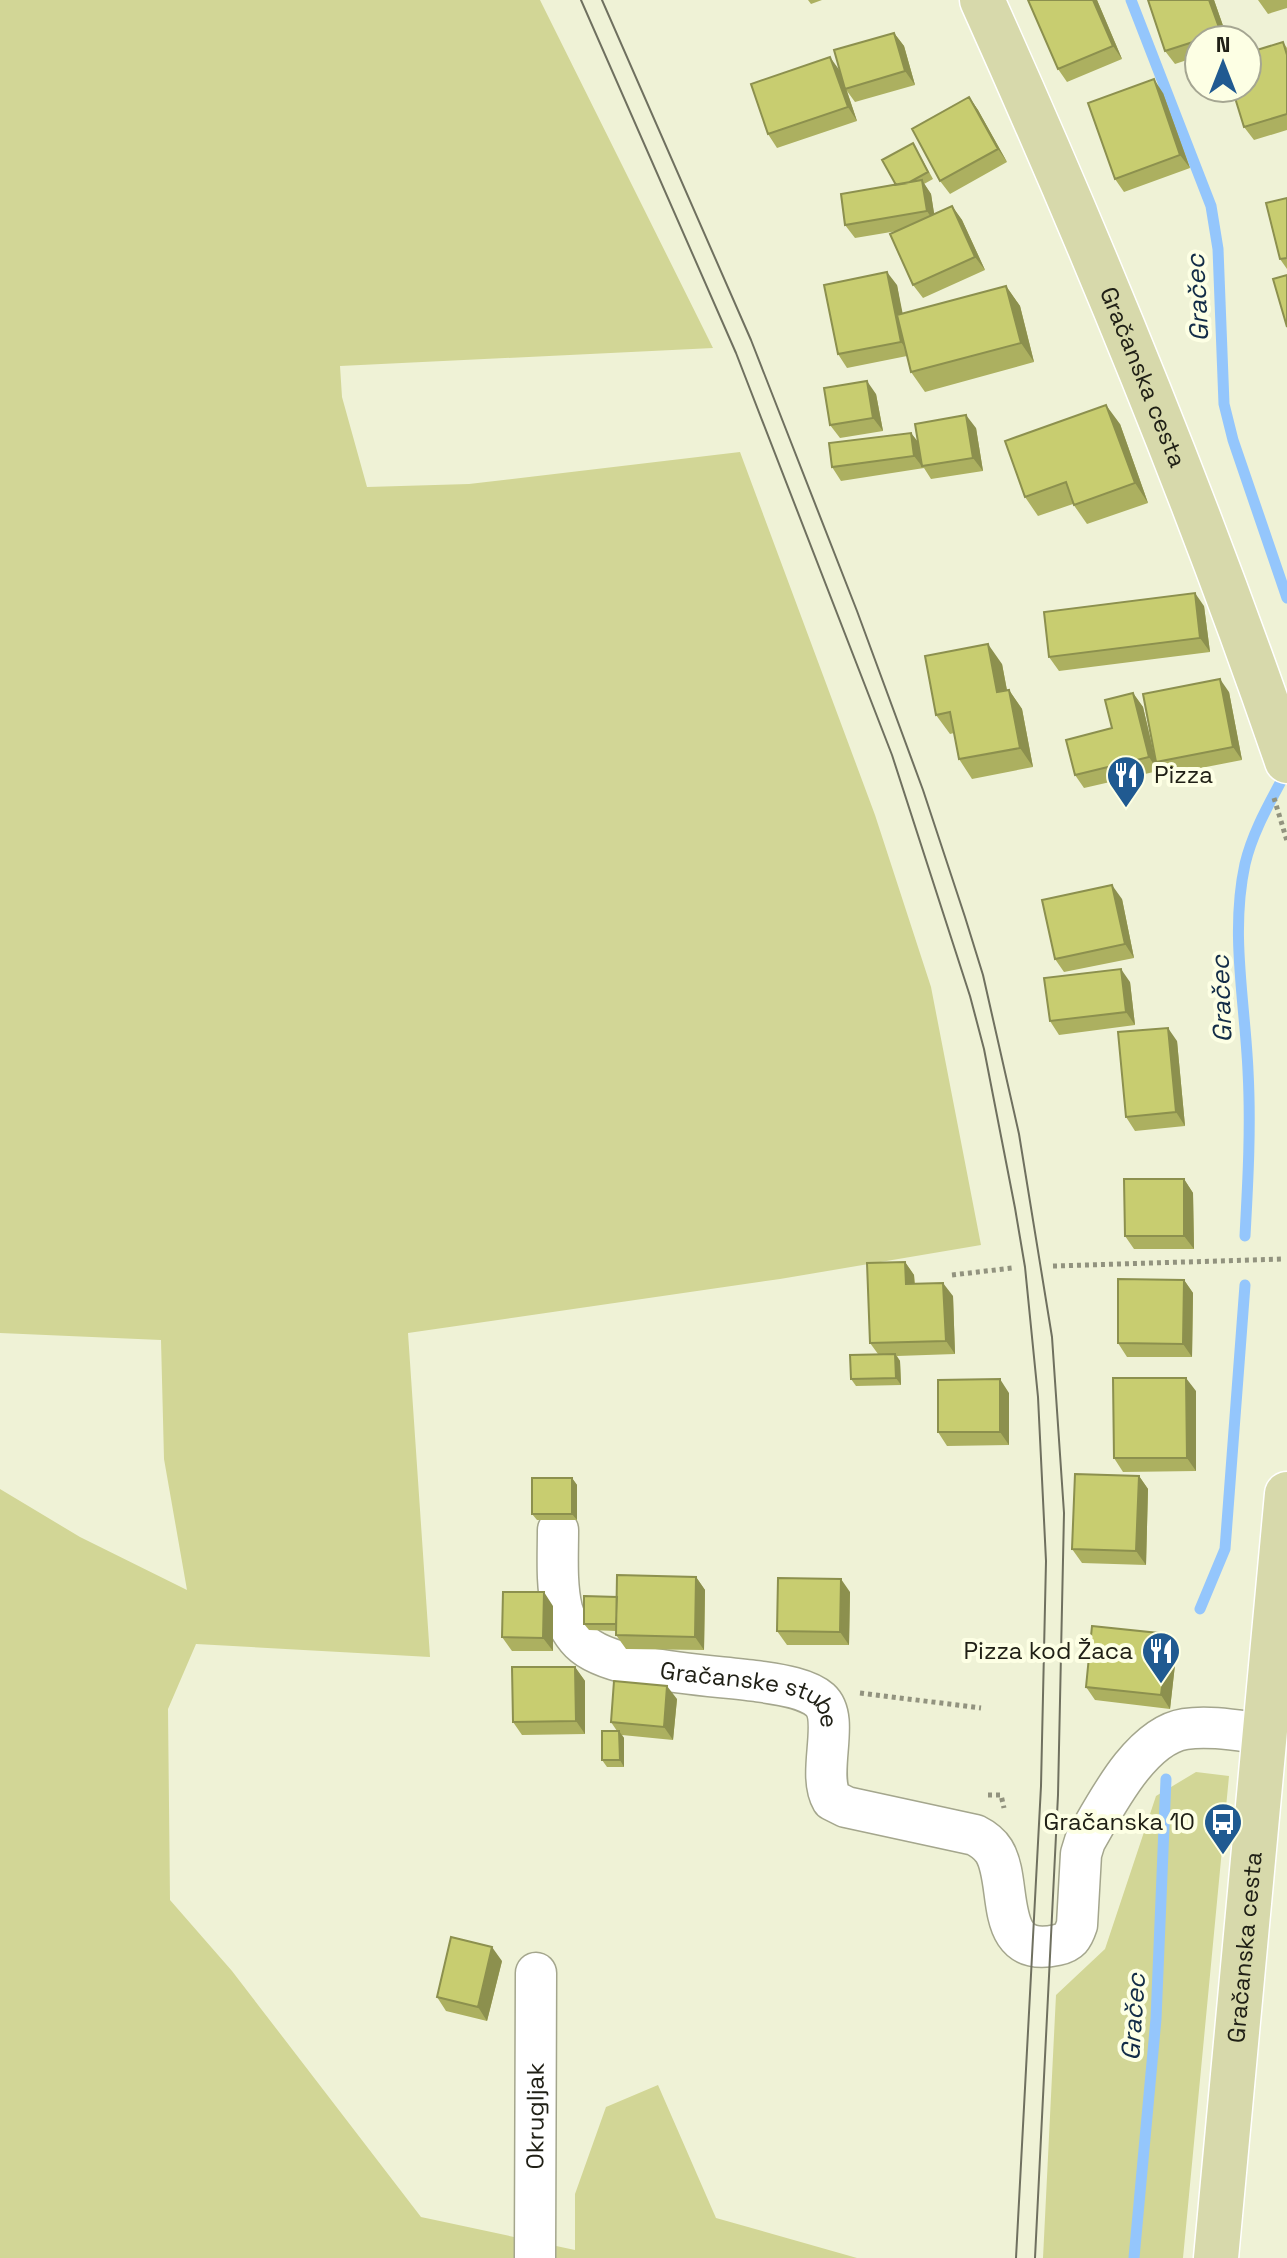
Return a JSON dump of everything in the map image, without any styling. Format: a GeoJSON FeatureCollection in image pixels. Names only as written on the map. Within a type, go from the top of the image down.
{"type":"FeatureCollection","features":[{"type":"Feature","properties":{"kind":"main road","name":"Gračanska cesta"},"geometry":{"type":"LineString","coordinates":[[982,0],[1037,129],[1066,187],[1170,441],[1284,751]]}},
{"type":"Feature","properties":{"kind":"main road","name":"Gračanska cesta"},"geometry":{"type":"LineString","coordinates":[[1216,2258],[1287,1494]]}},
{"type":"Feature","properties":{"kind":"street","name":"Gračanske stube"},"geometry":{"type":"LineString","coordinates":[[558,1530],[562,1612],[584,1645],[602,1656],[635,1665],[781,1685],[817,1697],[828,1716],[826,1784],[832,1800],[846,1807],[975,1835],[988,1843],[999,1861],[1009,1921],[1020,1939],[1033,1944],[1050,1946],[1068,1942],[1074,1935],[1081,1854],[1085,1841],[1144,1751],[1165,1735],[1185,1729],[1265,1734]]}},
{"type":"Feature","properties":{"kind":"street","name":"Okrugljak"},"geometry":{"type":"LineString","coordinates":[[535,2258],[536,1973]]}},
{"type":"Feature","properties":{"kind":"path"},"geometry":{"type":"LineString","coordinates":[[1283,826],[1287,841]]}},
{"type":"Feature","properties":{"kind":"path"},"geometry":{"type":"LineString","coordinates":[[1053,1266],[1284,1259]]}},
{"type":"Feature","properties":{"kind":"path"},"geometry":{"type":"LineString","coordinates":[[952,1275],[1012,1268]]}},
{"type":"Feature","properties":{"kind":"path"},"geometry":{"type":"LineString","coordinates":[[853,1692],[981,1708]]}},
{"type":"Feature","properties":{"kind":"path"},"geometry":{"type":"LineString","coordinates":[[988,1795],[1001,1795],[1003,1803]]}},
{"type":"Feature","properties":{"kind":"green space"},"geometry":{"type":"Polygon","coordinates":[[[0,0],[540,0],[713,348],[340,366],[342,397],[367,487],[469,484],[740,452],[875,815],[931,987],[981,1245],[780,1279],[408,1333],[430,1657],[196,1644],[168,1709],[170,1900],[232,1971],[421,2217],[575,2250],[575,2194],[606,2107],[658,2085],[716,2218],[857,2258],[0,2258],[0,1489],[80,1537],[187,1590],[164,1459],[161,1340],[0,1333],[0,0]]]}},
{"type":"Feature","properties":{"kind":"green space"},"geometry":{"type":"Polygon","coordinates":[[[1196,1772],[1229,1776],[1183,2258],[1043,2258],[1056,1995],[1105,1949],[1156,1796],[1196,1772]]]}},
{"type":"Feature","properties":{"kind":"building"},"geometry":{"type":"Polygon","coordinates":[[[1028,0],[1093,0],[1113,46],[1058,69],[1028,0]]]}},
{"type":"Feature","properties":{"kind":"building"},"geometry":{"type":"Polygon","coordinates":[[[1148,0],[1209,0],[1218,24],[1183,24],[1183,45],[1165,51],[1148,0]]]}},
{"type":"Feature","properties":{"kind":"building"},"geometry":{"type":"Polygon","coordinates":[[[894,33],[905,71],[845,89],[834,50],[894,33]]]}},
{"type":"Feature","properties":{"kind":"building"},"geometry":{"type":"Polygon","coordinates":[[[1283,42],[1287,55],[1287,114],[1244,127],[1237,104],[1263,104],[1263,48],[1283,42]]]}},
{"type":"Feature","properties":{"kind":"building"},"geometry":{"type":"Polygon","coordinates":[[[830,57],[848,107],[768,134],[751,84],[830,57]]]}},
{"type":"Feature","properties":{"kind":"building"},"geometry":{"type":"Polygon","coordinates":[[[1154,79],[1180,155],[1115,179],[1088,103],[1154,79]]]}},
{"type":"Feature","properties":{"kind":"building"},"geometry":{"type":"Polygon","coordinates":[[[969,97],[998,149],[940,181],[912,129],[969,97]]]}},
{"type":"Feature","properties":{"kind":"building"},"geometry":{"type":"Polygon","coordinates":[[[913,143],[928,172],[908,183],[896,185],[882,160],[913,143]]]}},
{"type":"Feature","properties":{"kind":"building"},"geometry":{"type":"Polygon","coordinates":[[[922,180],[927,211],[845,225],[841,194],[922,180]]]}},
{"type":"Feature","properties":{"kind":"building"},"geometry":{"type":"Polygon","coordinates":[[[1287,198],[1287,258],[1280,259],[1266,203],[1287,198]]]}},
{"type":"Feature","properties":{"kind":"building"},"geometry":{"type":"Polygon","coordinates":[[[952,206],[975,257],[913,285],[890,234],[952,206]]]}},
{"type":"Feature","properties":{"kind":"building"},"geometry":{"type":"Polygon","coordinates":[[[887,272],[901,342],[838,354],[824,285],[887,272]]]}},
{"type":"Feature","properties":{"kind":"building"},"geometry":{"type":"Polygon","coordinates":[[[1287,275],[1287,327],[1273,279],[1287,275]]]}},
{"type":"Feature","properties":{"kind":"building"},"geometry":{"type":"Polygon","coordinates":[[[1006,286],[1021,343],[911,372],[897,315],[1006,286]]]}},
{"type":"Feature","properties":{"kind":"building"},"geometry":{"type":"Polygon","coordinates":[[[867,381],[873,418],[830,425],[824,388],[867,381]]]}},
{"type":"Feature","properties":{"kind":"building"},"geometry":{"type":"Polygon","coordinates":[[[1106,405],[1135,483],[1074,505],[1066,482],[1025,497],[1005,441],[1106,405]]]}},
{"type":"Feature","properties":{"kind":"building"},"geometry":{"type":"Polygon","coordinates":[[[966,415],[973,458],[922,466],[915,424],[966,415]]]}},
{"type":"Feature","properties":{"kind":"building"},"geometry":{"type":"Polygon","coordinates":[[[911,433],[914,456],[832,467],[829,443],[911,433]]]}},
{"type":"Feature","properties":{"kind":"building"},"geometry":{"type":"Polygon","coordinates":[[[1195,593],[1200,638],[1049,657],[1044,612],[1195,593]]]}},
{"type":"Feature","properties":{"kind":"building"},"geometry":{"type":"Polygon","coordinates":[[[988,644],[997,692],[1009,690],[1020,748],[959,759],[950,712],[936,715],[925,656],[988,644]]]}},
{"type":"Feature","properties":{"kind":"building"},"geometry":{"type":"Polygon","coordinates":[[[1220,679],[1233,747],[1156,762],[1143,694],[1220,679]]]}},
{"type":"Feature","properties":{"kind":"building"},"geometry":{"type":"Polygon","coordinates":[[[1133,693],[1149,757],[1075,775],[1066,740],[1112,728],[1105,700],[1133,693]]]}},
{"type":"Feature","properties":{"kind":"building"},"geometry":{"type":"Polygon","coordinates":[[[1112,885],[1125,944],[1055,959],[1042,900],[1112,885]]]}},
{"type":"Feature","properties":{"kind":"building"},"geometry":{"type":"Polygon","coordinates":[[[1121,969],[1126,1012],[1050,1021],[1044,978],[1121,969]]]}},
{"type":"Feature","properties":{"kind":"building"},"geometry":{"type":"Polygon","coordinates":[[[1168,1028],[1176,1112],[1126,1117],[1118,1032],[1168,1028]]]}},
{"type":"Feature","properties":{"kind":"building"},"geometry":{"type":"Polygon","coordinates":[[[1124,1179],[1184,1179],[1184,1236],[1125,1236],[1124,1179]]]}},
{"type":"Feature","properties":{"kind":"building"},"geometry":{"type":"Polygon","coordinates":[[[905,1262],[906,1284],[943,1283],[946,1341],[870,1343],[867,1263],[905,1262]]]}},
{"type":"Feature","properties":{"kind":"building"},"geometry":{"type":"Polygon","coordinates":[[[1118,1279],[1184,1280],[1183,1344],[1118,1343],[1118,1279]]]}},
{"type":"Feature","properties":{"kind":"building"},"geometry":{"type":"Polygon","coordinates":[[[895,1354],[896,1378],[851,1379],[850,1355],[895,1354]]]}},
{"type":"Feature","properties":{"kind":"building"},"geometry":{"type":"Polygon","coordinates":[[[1113,1378],[1186,1378],[1187,1458],[1114,1458],[1113,1378]]]}},
{"type":"Feature","properties":{"kind":"building"},"geometry":{"type":"Polygon","coordinates":[[[1000,1379],[1000,1432],[938,1432],[938,1380],[1000,1379]]]}},
{"type":"Feature","properties":{"kind":"building"},"geometry":{"type":"Polygon","coordinates":[[[1075,1474],[1139,1476],[1136,1551],[1072,1549],[1075,1474]]]}},
{"type":"Feature","properties":{"kind":"building"},"geometry":{"type":"Polygon","coordinates":[[[532,1478],[572,1478],[572,1514],[532,1514],[532,1478]]]}},
{"type":"Feature","properties":{"kind":"building"},"geometry":{"type":"Polygon","coordinates":[[[617,1575],[696,1577],[695,1637],[616,1635],[617,1575]]]}},
{"type":"Feature","properties":{"kind":"building"},"geometry":{"type":"Polygon","coordinates":[[[778,1578],[841,1579],[840,1632],[777,1631],[778,1578]]]}},
{"type":"Feature","properties":{"kind":"building"},"geometry":{"type":"Polygon","coordinates":[[[503,1592],[544,1592],[543,1638],[502,1637],[503,1592]]]}},
{"type":"Feature","properties":{"kind":"building"},"geometry":{"type":"Polygon","coordinates":[[[584,1596],[617,1597],[616,1624],[584,1624],[584,1596]]]}},
{"type":"Feature","properties":{"kind":"building"},"geometry":{"type":"Polygon","coordinates":[[[1092,1626],[1168,1634],[1161,1695],[1086,1687],[1092,1626]]]}},
{"type":"Feature","properties":{"kind":"building"},"geometry":{"type":"Polygon","coordinates":[[[512,1667],[575,1667],[576,1721],[513,1722],[512,1667]]]}},
{"type":"Feature","properties":{"kind":"building"},"geometry":{"type":"Polygon","coordinates":[[[614,1681],[667,1686],[664,1727],[611,1722],[614,1681]]]}},
{"type":"Feature","properties":{"kind":"building"},"geometry":{"type":"Polygon","coordinates":[[[602,1731],[619,1731],[620,1760],[602,1760],[602,1731]]]}},
{"type":"Feature","properties":{"kind":"building"},"geometry":{"type":"Polygon","coordinates":[[[451,1937],[492,1947],[478,2007],[437,1997],[451,1937]]]}},
{"type":"Feature","properties":{"kind":"waterway","name":"Gračec"},"geometry":{"type":"LineString","coordinates":[[1131,0],[1211,206],[1218,249],[1224,404],[1233,440],[1287,598]]}},
{"type":"Feature","properties":{"kind":"waterway","name":"Gračec"},"geometry":{"type":"LineString","coordinates":[[1245,1236],[1249,1112],[1239,942],[1241,890],[1253,839],[1287,770]]}},
{"type":"Feature","properties":{"kind":"waterway","name":"Gračec"},"geometry":{"type":"LineString","coordinates":[[1200,1609],[1225,1549],[1245,1285]]}},
{"type":"Feature","properties":{"kind":"waterway","name":"Gračec"},"geometry":{"type":"LineString","coordinates":[[1134,2258],[1156,2019],[1166,1779]]}},
{"type":"Feature","properties":{"kind":"tram line"},"geometry":{"type":"LineString","coordinates":[[581,0],[736,353],[892,755],[970,996],[984,1049],[1015,1208],[1025,1267],[1038,1397],[1046,1561],[1041,1786],[1016,2258]]}},
{"type":"Feature","properties":{"kind":"tram line"},"geometry":{"type":"LineString","coordinates":[[602,0],[751,340],[923,790],[983,975],[1019,1134],[1052,1337],[1064,1513],[1058,1795],[1035,2258]]}},
{"type":"Feature","properties":{"kind":"place","name":"Pizza"},"geometry":{"type":"Point","coordinates":[1126,809]}},
{"type":"Feature","properties":{"kind":"place","name":"Pizza kod Žaca"},"geometry":{"type":"Point","coordinates":[1161,1685]}},
{"type":"Feature","properties":{"kind":"place","name":"Gračanska 10"},"geometry":{"type":"Point","coordinates":[1223,1856]}}]}
